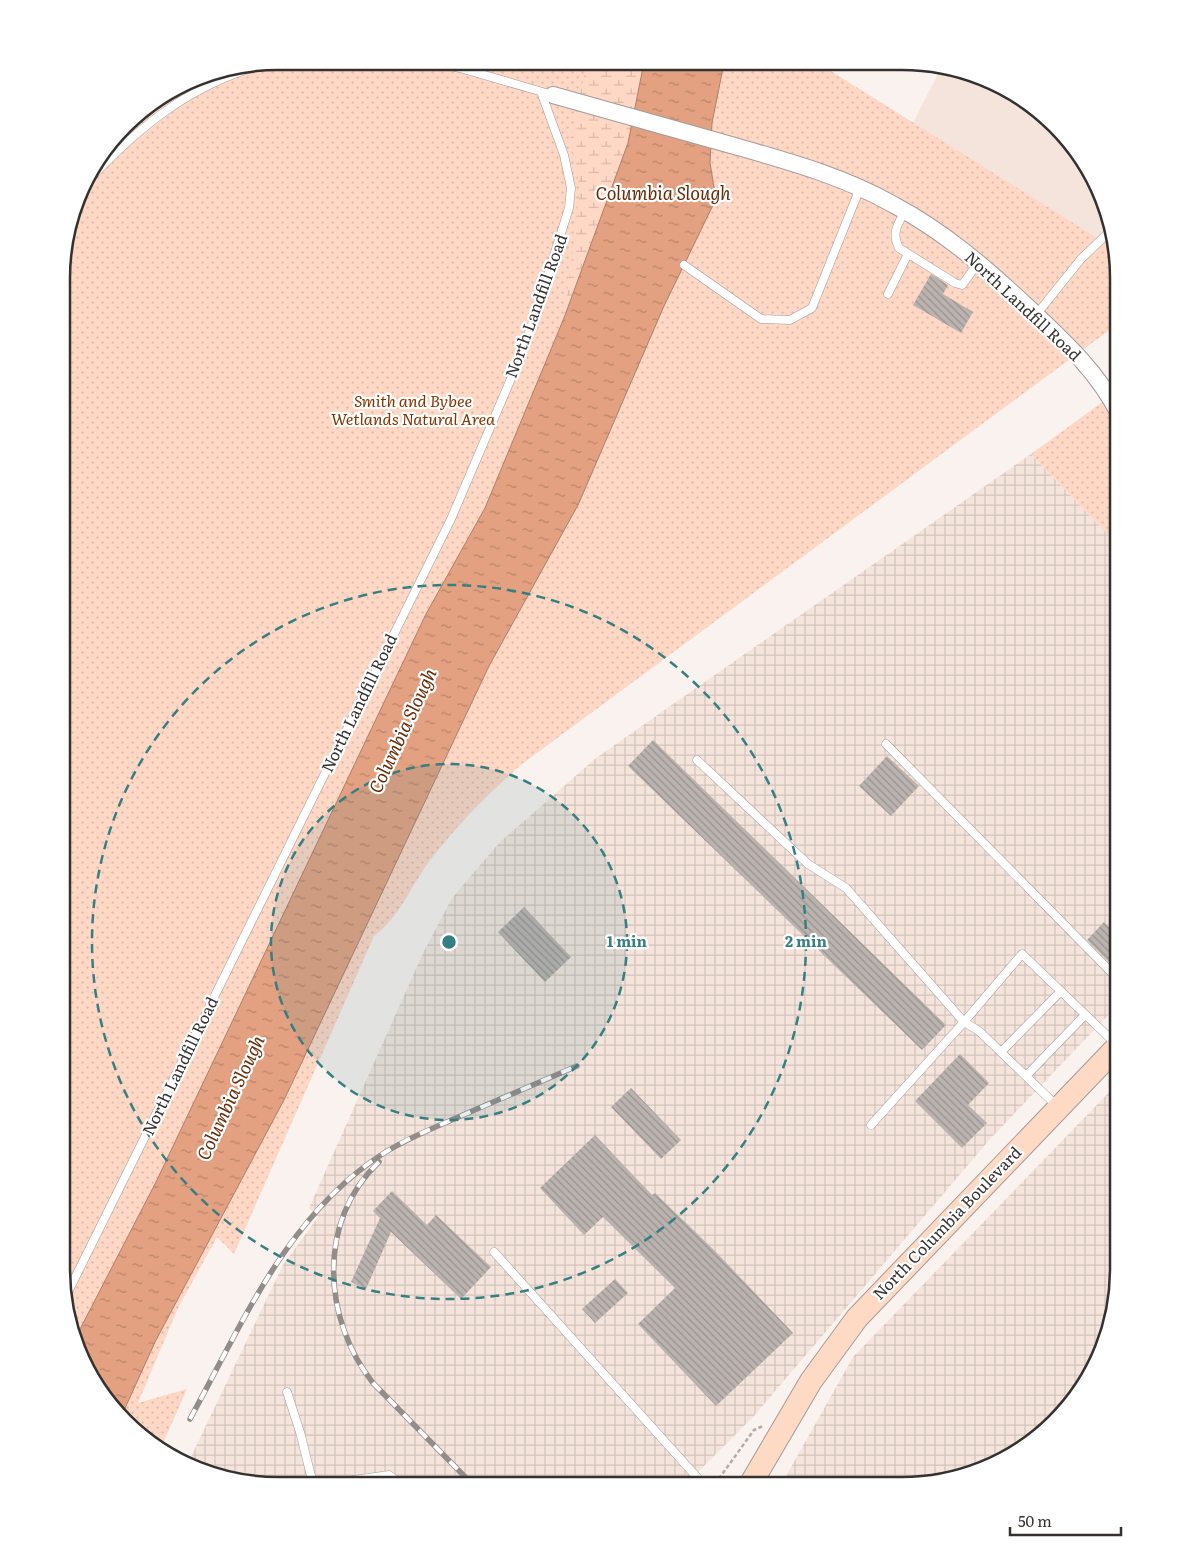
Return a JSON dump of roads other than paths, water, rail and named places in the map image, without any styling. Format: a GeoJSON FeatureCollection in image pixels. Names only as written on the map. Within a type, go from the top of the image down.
{"type":"FeatureCollection","features":[{"type":"Feature","properties":{"kind":"main road","name":"North Columbia Boulevard"},"geometry":{"type":"LineString","coordinates":[[755,1477],[828,1354],[857,1318],[1110,1054]]}},
{"type":"Feature","properties":{"kind":"street","name":"North Landfill Road"},"geometry":{"type":"LineString","coordinates":[[547,94],[781,159],[861,187],[931,226],[979,262],[1091,370],[1110,398]]}},
{"type":"Feature","properties":{"kind":"lane","name":"North Landfill Road"},"geometry":{"type":"LineString","coordinates":[[71,1287],[450,519],[516,367],[538,307],[569,208],[570,188],[564,155],[547,94],[467,70]]}},
{"type":"Feature","properties":{"kind":"lane"},"geometry":{"type":"LineString","coordinates":[[103,165],[129,138],[176,103],[213,82],[237,74]]}},
{"type":"Feature","properties":{"kind":"lane"},"geometry":{"type":"LineString","coordinates":[[684,265],[762,319],[790,320],[812,308],[861,187]]}},
{"type":"Feature","properties":{"kind":"lane"},"geometry":{"type":"LineString","coordinates":[[905,211],[895,232],[895,240],[899,248],[955,283],[962,285],[979,262]]}},
{"type":"Feature","properties":{"kind":"lane"},"geometry":{"type":"LineString","coordinates":[[1036,315],[1080,259],[1106,235]]}},
{"type":"Feature","properties":{"kind":"lane"},"geometry":{"type":"LineString","coordinates":[[888,294],[908,254]]}},
{"type":"Feature","properties":{"kind":"lane"},"geometry":{"type":"LineString","coordinates":[[886,744],[1110,971]]}},
{"type":"Feature","properties":{"kind":"lane"},"geometry":{"type":"LineString","coordinates":[[697,760],[808,864],[846,888],[964,1022],[979,1032],[1059,1108]]}},
{"type":"Feature","properties":{"kind":"lane"},"geometry":{"type":"LineString","coordinates":[[871,1125],[964,1022],[1022,954],[1040,969],[1061,992],[1110,1038]]}},
{"type":"Feature","properties":{"kind":"lane"},"geometry":{"type":"LineString","coordinates":[[1001,1052],[1061,992]]}},
{"type":"Feature","properties":{"kind":"lane"},"geometry":{"type":"LineString","coordinates":[[1026,1076],[1085,1014]]}},
{"type":"Feature","properties":{"kind":"lane"},"geometry":{"type":"LineString","coordinates":[[494,1252],[697,1477]]}},
{"type":"Feature","properties":{"kind":"lane"},"geometry":{"type":"LineString","coordinates":[[288,1392],[311,1477]]}},
{"type":"Feature","properties":{"kind":"lane"},"geometry":{"type":"LineString","coordinates":[[375,1477],[389,1475],[392,1477]]}},
{"type":"Feature","properties":{"kind":"water","name":"Columbia Slough"},"geometry":{"type":"Polygon","coordinates":[[[642,70],[723,70],[712,123],[710,163],[716,199],[664,306],[578,505],[489,666],[284,1100],[156,1340],[125,1409],[105,1385],[91,1361],[79,1331],[156,1182],[426,614],[485,508],[564,318],[628,143],[642,70]]]}},
{"type":"Feature","properties":{"kind":"railway"},"geometry":{"type":"LineString","coordinates":[[190,1419],[249,1308],[271,1272],[294,1238],[350,1178],[393,1147],[413,1137],[577,1066]]}},
{"type":"Feature","properties":{"kind":"railway"},"geometry":{"type":"LineString","coordinates":[[379,1162],[359,1186],[344,1213],[336,1241],[334,1271],[336,1301],[344,1330],[356,1358],[373,1383],[465,1477]]}},
{"type":"Feature","properties":{"kind":"park label","name":"Smith and Bybee Wetlands Natural Area"},"geometry":{"type":"Point","coordinates":[413,410]}}]}
